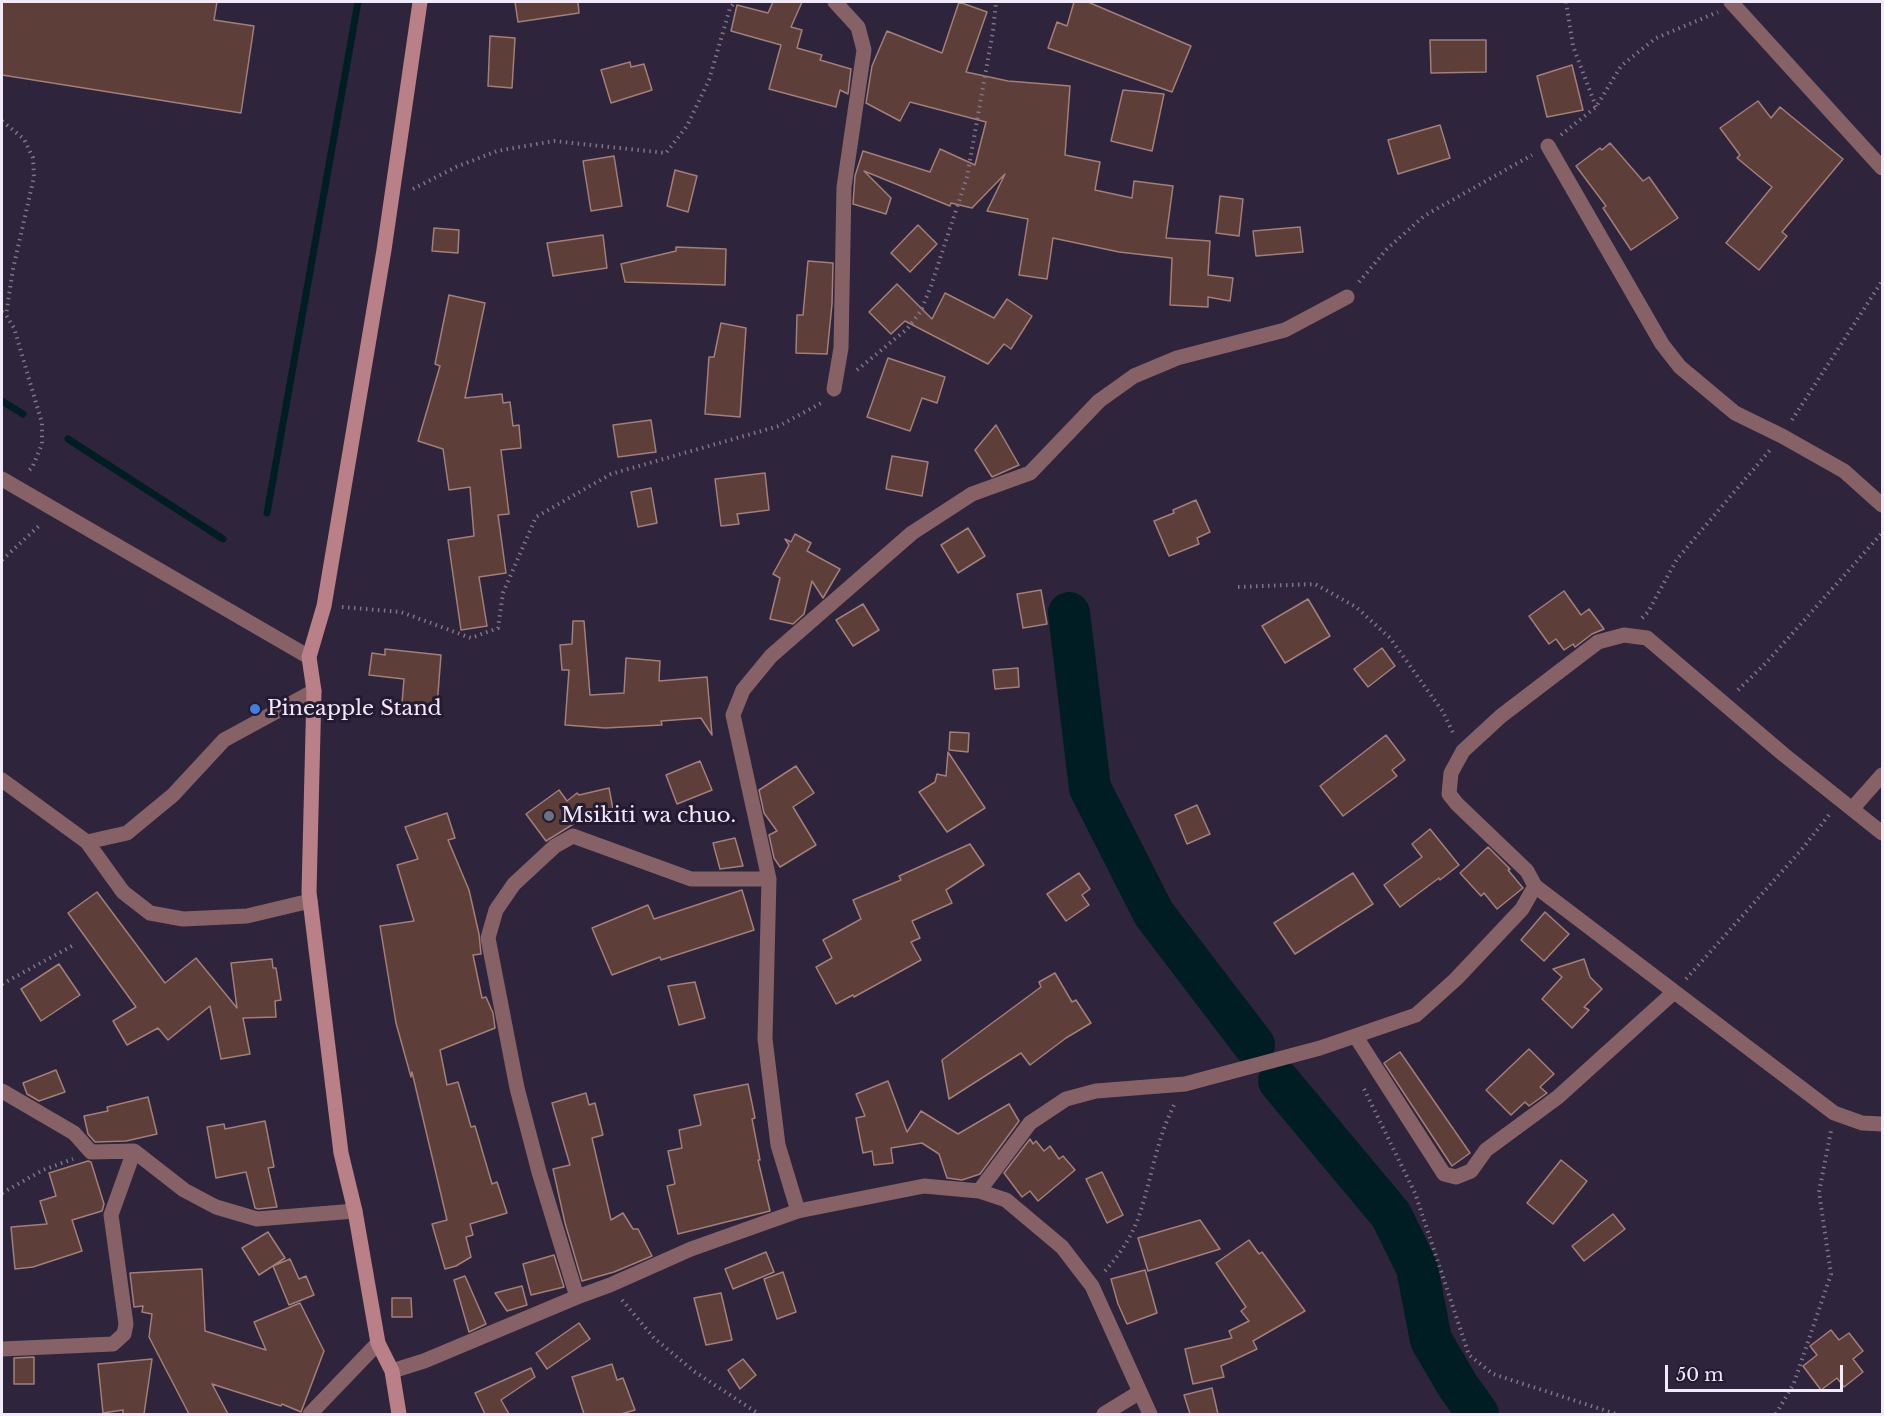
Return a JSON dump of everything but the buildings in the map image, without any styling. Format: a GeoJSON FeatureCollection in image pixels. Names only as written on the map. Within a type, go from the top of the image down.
{"type":"FeatureCollection","features":[{"type":"Feature","properties":{"kind":"main road"},"geometry":{"type":"LineString","coordinates":[[399,1414],[392,1371],[378,1343],[355,1211],[341,1153],[310,901],[314,691],[309,657],[324,606],[391,200],[420,2]]}},
{"type":"Feature","properties":{"kind":"street"},"geometry":{"type":"LineString","coordinates":[[834,389],[841,348],[844,187],[864,50],[858,27],[835,2]]}},
{"type":"Feature","properties":{"kind":"street"},"geometry":{"type":"LineString","coordinates":[[1731,2],[1882,168]]}},
{"type":"Feature","properties":{"kind":"street"},"geometry":{"type":"LineString","coordinates":[[1548,146],[1662,344],[1680,367],[1735,413],[1844,471],[1882,505]]}},
{"type":"Feature","properties":{"kind":"street"},"geometry":{"type":"LineString","coordinates":[[798,1211],[778,1145],[765,1039],[769,879],[733,715],[743,690],[771,656],[912,533],[972,494],[1030,473],[1099,401],[1134,376],[1177,358],[1285,330],[1347,297]]}},
{"type":"Feature","properties":{"kind":"street"},"geometry":{"type":"LineString","coordinates":[[6,482],[309,657]]}},
{"type":"Feature","properties":{"kind":"street"},"geometry":{"type":"LineString","coordinates":[[1882,833],[1647,638],[1624,634],[1598,642],[1501,716],[1463,751],[1451,773],[1449,794],[1456,804],[1527,871],[1535,886],[1834,1113],[1862,1123],[1882,1124]]}},
{"type":"Feature","properties":{"kind":"street"},"geometry":{"type":"LineString","coordinates":[[87,842],[127,833],[173,795],[224,740],[314,691]]}},
{"type":"Feature","properties":{"kind":"street"},"geometry":{"type":"LineString","coordinates":[[1846,805],[1882,775]]}},
{"type":"Feature","properties":{"kind":"street"},"geometry":{"type":"LineString","coordinates":[[2,780],[87,842],[123,892],[150,913],[183,919],[247,916],[310,901]]}},
{"type":"Feature","properties":{"kind":"street"},"geometry":{"type":"LineString","coordinates":[[577,1297],[539,1172],[517,1088],[488,938],[496,910],[514,884],[555,846],[573,836],[691,879],[769,879]]}},
{"type":"Feature","properties":{"kind":"street"},"geometry":{"type":"LineString","coordinates":[[979,1191],[1030,1123],[1066,1099],[1096,1091],[1185,1084],[1356,1037],[1416,1016],[1456,979],[1522,909],[1535,886]]}},
{"type":"Feature","properties":{"kind":"street"},"geometry":{"type":"LineString","coordinates":[[1356,1037],[1444,1174],[1456,1177],[1471,1171],[1486,1150],[1558,1097],[1673,993]]}},
{"type":"Feature","properties":{"kind":"street"},"geometry":{"type":"LineString","coordinates":[[2,1091],[74,1133],[91,1152],[134,1151],[184,1190],[216,1207],[257,1219],[355,1211]]}},
{"type":"Feature","properties":{"kind":"street"},"geometry":{"type":"LineString","coordinates":[[2,1349],[113,1344],[124,1334],[126,1324],[111,1215],[134,1151]]}},
{"type":"Feature","properties":{"kind":"street"},"geometry":{"type":"LineString","coordinates":[[392,1371],[610,1285],[691,1249],[798,1211],[924,1186],[979,1191],[1006,1200],[1062,1247],[1092,1286],[1150,1414]]}},
{"type":"Feature","properties":{"kind":"street"},"geometry":{"type":"LineString","coordinates":[[310,1414],[378,1343]]}},
{"type":"Feature","properties":{"kind":"street"},"geometry":{"type":"LineString","coordinates":[[1104,1414],[1140,1392]]}},
{"type":"Feature","properties":{"kind":"path"},"geometry":{"type":"LineString","coordinates":[[391,200],[456,167],[497,151],[554,141],[666,153],[687,126],[709,80],[730,8],[735,2]]}},
{"type":"Feature","properties":{"kind":"path"},"geometry":{"type":"LineString","coordinates":[[324,606],[401,612],[471,638],[498,628],[503,593],[536,517],[611,474],[779,426],[821,405],[834,389],[907,329],[921,311],[967,177],[996,2]]}},
{"type":"Feature","properties":{"kind":"path"},"geometry":{"type":"LineString","coordinates":[[1566,2],[1573,46],[1596,107]]}},
{"type":"Feature","properties":{"kind":"path"},"geometry":{"type":"LineString","coordinates":[[2,121],[24,139],[33,158],[34,177],[4,313],[14,328],[42,423],[42,444],[32,468],[6,482]]}},
{"type":"Feature","properties":{"kind":"path"},"geometry":{"type":"LineString","coordinates":[[1624,634],[1648,612],[1677,560],[1782,436],[1882,281]]}},
{"type":"Feature","properties":{"kind":"path"},"geometry":{"type":"LineString","coordinates":[[2,560],[56,511]]}},
{"type":"Feature","properties":{"kind":"path"},"geometry":{"type":"LineString","coordinates":[[1725,704],[1766,663],[1882,533]]}},
{"type":"Feature","properties":{"kind":"path"},"geometry":{"type":"LineString","coordinates":[[1238,587],[1315,584],[1356,607],[1390,638],[1443,712],[1463,751]]}},
{"type":"Feature","properties":{"kind":"path"},"geometry":{"type":"LineString","coordinates":[[1673,993],[1802,849],[1846,805]]}},
{"type":"Feature","properties":{"kind":"path"},"geometry":{"type":"LineString","coordinates":[[2,984],[72,946]]}},
{"type":"Feature","properties":{"kind":"path"},"geometry":{"type":"LineString","coordinates":[[1360,1081],[1415,1193],[1469,1355],[1493,1374],[1616,1414]]}},
{"type":"Feature","properties":{"kind":"path"},"geometry":{"type":"LineString","coordinates":[[1092,1286],[1122,1251],[1140,1215],[1165,1123],[1185,1084]]}},
{"type":"Feature","properties":{"kind":"path"},"geometry":{"type":"LineString","coordinates":[[1776,1414],[1794,1383],[1831,1274],[1819,1192],[1834,1113]]}},
{"type":"Feature","properties":{"kind":"path"},"geometry":{"type":"LineString","coordinates":[[2,1193],[44,1170],[80,1156]]}},
{"type":"Feature","properties":{"kind":"path"},"geometry":{"type":"LineString","coordinates":[[610,1285],[654,1338],[695,1372],[759,1414]]}},
{"type":"Feature","properties":{"kind":"waterway"},"geometry":{"type":"LineString","coordinates":[[267,513],[358,2]]}},
{"type":"Feature","properties":{"kind":"waterway"},"geometry":{"type":"LineString","coordinates":[[2,401],[23,414]]}},
{"type":"Feature","properties":{"kind":"waterway"},"geometry":{"type":"LineString","coordinates":[[68,439],[223,539]]}},
{"type":"Feature","properties":{"kind":"waterway"},"geometry":{"type":"LineString","coordinates":[[1069,613],[1090,788],[1154,914],[1254,1045]]}},
{"type":"Feature","properties":{"kind":"waterway"},"geometry":{"type":"LineString","coordinates":[[1279,1081],[1391,1215],[1417,1268],[1431,1340],[1458,1386],[1478,1414]]}},
{"type":"Feature","properties":{"kind":"place","name":"Pineapple Stand"},"geometry":{"type":"Point","coordinates":[255,709]}},
{"type":"Feature","properties":{"kind":"place","name":"Msikiti wa chuo."},"geometry":{"type":"Point","coordinates":[549,816]}}]}
